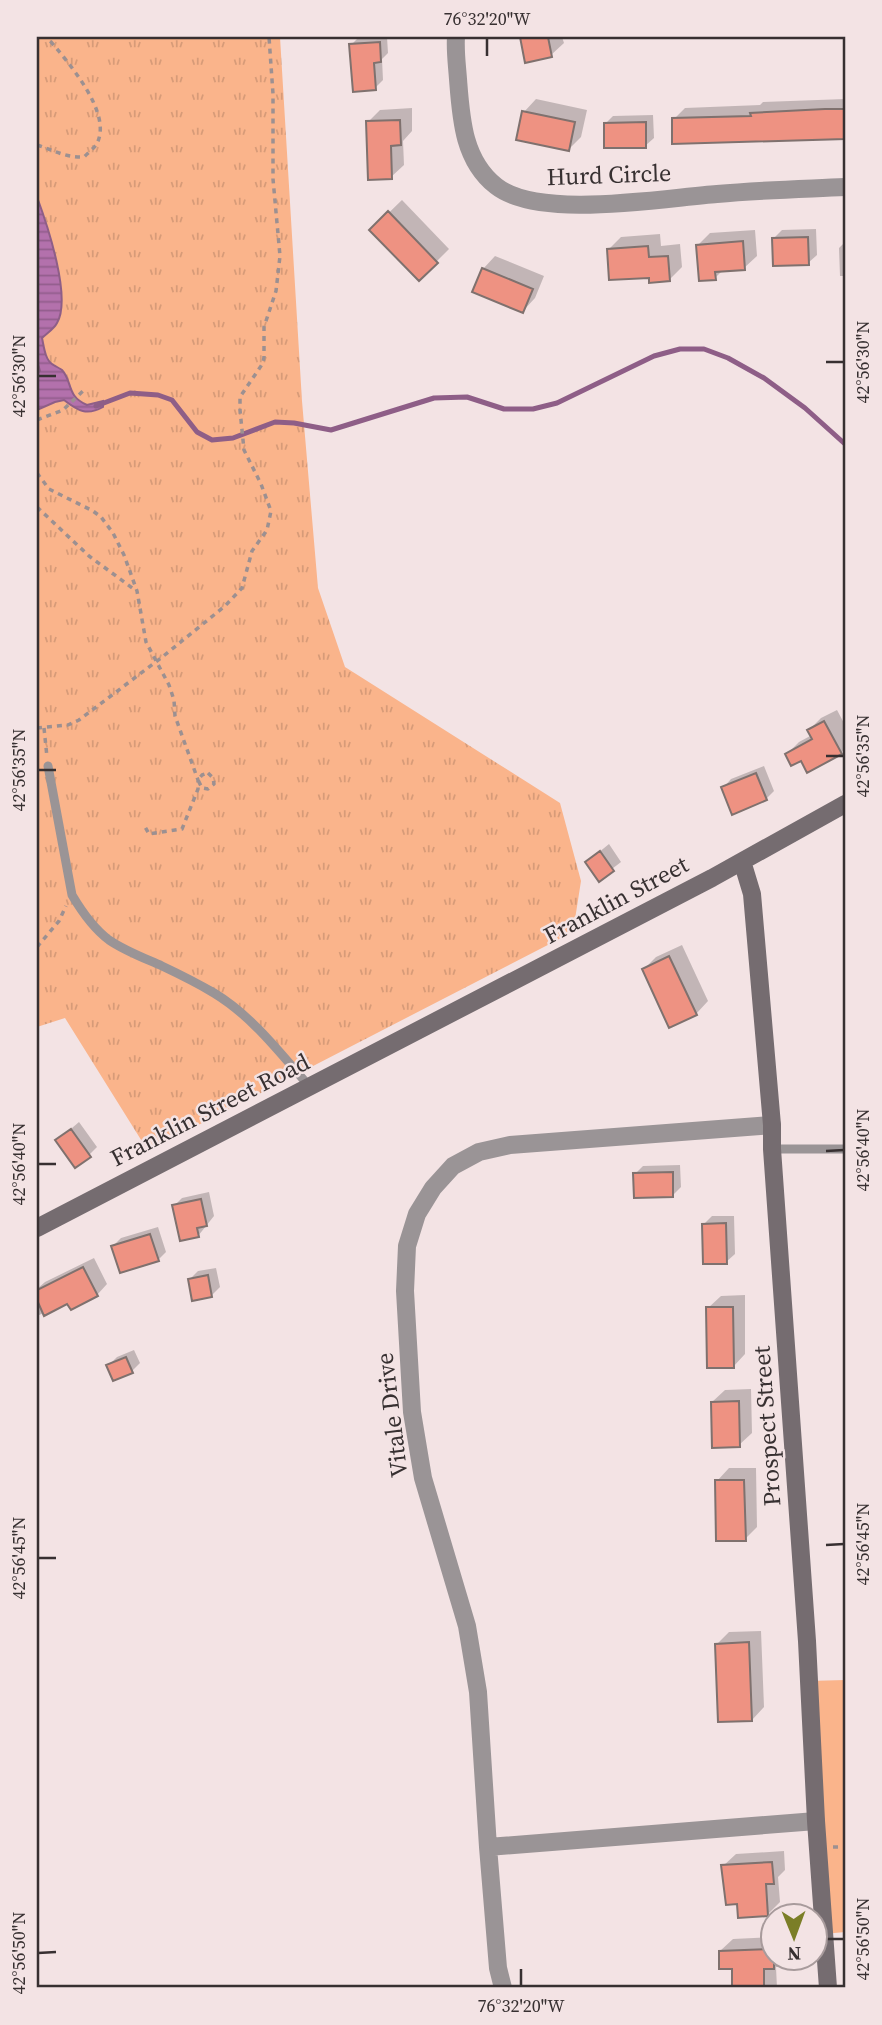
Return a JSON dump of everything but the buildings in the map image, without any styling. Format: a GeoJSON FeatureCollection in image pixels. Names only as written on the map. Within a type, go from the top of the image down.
{"type":"FeatureCollection","features":[{"type":"Feature","properties":{"kind":"street","name":"Hurd Circle"},"geometry":{"type":"LineString","coordinates":[[456,37],[459,102],[467,146],[487,178],[513,196],[543,203],[583,204],[845,187]]}},
{"type":"Feature","properties":{"kind":"street","name":"Franklin Street"},"geometry":{"type":"LineString","coordinates":[[407,1036],[742,861],[845,804]]}},
{"type":"Feature","properties":{"kind":"street","name":"Prospect Street"},"geometry":{"type":"LineString","coordinates":[[742,861],[752,894],[772,1125],[828,1988]]}},
{"type":"Feature","properties":{"kind":"street","name":"Franklin Street Road"},"geometry":{"type":"LineString","coordinates":[[37,1228],[407,1036]]}},
{"type":"Feature","properties":{"kind":"street","name":"Vitale Drive"},"geometry":{"type":"LineString","coordinates":[[503,1988],[498,1968],[478,1692],[467,1626],[423,1478],[412,1412],[405,1291],[407,1246],[416,1213],[433,1188],[453,1166],[479,1152],[510,1145],[772,1125]]}},
{"type":"Feature","properties":{"kind":"street"},"geometry":{"type":"LineString","coordinates":[[488,1847],[816,1821]]}},
{"type":"Feature","properties":{"kind":"lane"},"geometry":{"type":"LineString","coordinates":[[48,766],[72,895],[82,913],[108,939],[123,949],[215,994],[241,1013],[309,1086]]}},
{"type":"Feature","properties":{"kind":"lane"},"geometry":{"type":"LineString","coordinates":[[772,1149],[845,1149]]}},
{"type":"Feature","properties":{"kind":"path"},"geometry":{"type":"LineString","coordinates":[[37,145],[60,155],[84,157],[96,145],[100,131],[100,117],[94,103],[47,37]]}},
{"type":"Feature","properties":{"kind":"path"},"geometry":{"type":"LineString","coordinates":[[37,728],[68,725],[79,720],[156,662],[235,596],[244,580],[251,551],[267,530],[271,511],[244,450],[240,397],[263,363],[264,327],[278,282],[279,246],[274,197],[273,94],[269,37]]}},
{"type":"Feature","properties":{"kind":"path"},"geometry":{"type":"LineString","coordinates":[[37,420],[63,410],[84,390]]}},
{"type":"Feature","properties":{"kind":"path"},"geometry":{"type":"LineString","coordinates":[[37,473],[50,489],[101,517],[113,533],[137,591],[146,642],[169,685],[175,716],[198,780],[202,788],[208,789],[214,784],[213,778],[208,773],[198,780],[198,789],[181,830],[149,834],[144,825]]}},
{"type":"Feature","properties":{"kind":"path"},"geometry":{"type":"LineString","coordinates":[[37,507],[89,556],[137,591]]}},
{"type":"Feature","properties":{"kind":"path"},"geometry":{"type":"LineString","coordinates":[[44,728],[48,766]]}},
{"type":"Feature","properties":{"kind":"path"},"geometry":{"type":"LineString","coordinates":[[37,947],[60,921],[72,895]]}},
{"type":"Feature","properties":{"kind":"green space"},"geometry":{"type":"Polygon","coordinates":[[[37,37],[280,37],[302,401],[318,588],[345,667],[560,803],[581,881],[573,932],[148,1151],[65,1018],[37,1027],[37,37]]]}},
{"type":"Feature","properties":{"kind":"green space"},"geometry":{"type":"Polygon","coordinates":[[[845,1680],[845,1932],[830,1933],[830,1902],[822,1902],[809,1681],[845,1680]]]}},
{"type":"Feature","properties":{"kind":"shaded area"},"geometry":{"type":"Polygon","coordinates":[[[37,197],[56,261],[62,297],[57,323],[42,338],[45,352],[50,362],[62,370],[80,401],[87,405],[103,401],[103,407],[92,411],[78,409],[64,400],[37,410],[37,373],[40,371],[37,360],[37,197]]]}},
{"type":"Feature","properties":{"kind":"waterway"},"geometry":{"type":"LineString","coordinates":[[96,406],[130,393],[158,395],[172,400],[197,432],[212,440],[233,438],[275,422],[331,430],[434,398],[467,397],[504,409],[533,409],[557,403],[654,356],[680,349],[704,349],[728,358],[764,378],[805,408],[845,444]]}}]}
